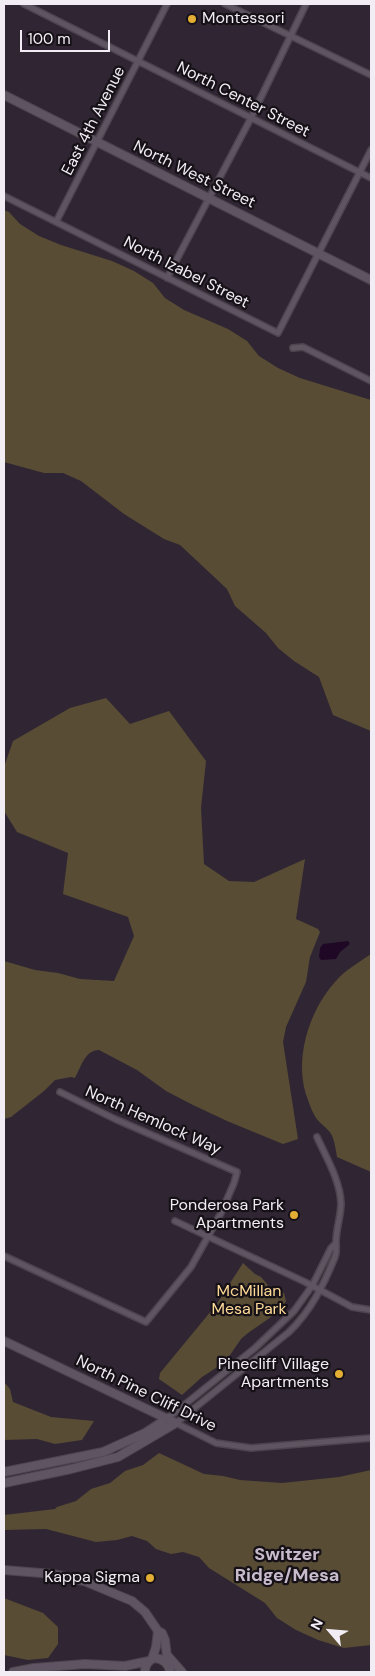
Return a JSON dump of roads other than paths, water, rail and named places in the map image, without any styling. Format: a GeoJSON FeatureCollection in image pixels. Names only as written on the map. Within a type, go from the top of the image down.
{"type":"FeatureCollection","features":[{"type":"Feature","properties":{"kind":"street","name":"North Center Street"},"geometry":{"type":"LineString","coordinates":[[24,4],[371,178]]}},
{"type":"Feature","properties":{"kind":"street","name":"East 4th Avenue"},"geometry":{"type":"LineString","coordinates":[[56,222],[167,4]]}},
{"type":"Feature","properties":{"kind":"street"},"geometry":{"type":"LineString","coordinates":[[226,4],[371,75]]}},
{"type":"Feature","properties":{"kind":"street"},"geometry":{"type":"LineString","coordinates":[[167,278],[251,118],[306,4]]}},
{"type":"Feature","properties":{"kind":"street","name":"North West Street"},"geometry":{"type":"LineString","coordinates":[[4,95],[371,280]]}},
{"type":"Feature","properties":{"kind":"street"},"geometry":{"type":"LineString","coordinates":[[319,253],[371,150]]}},
{"type":"Feature","properties":{"kind":"street","name":"North Izabel Street"},"geometry":{"type":"LineString","coordinates":[[4,196],[278,333],[319,253]]}},
{"type":"Feature","properties":{"kind":"street"},"geometry":{"type":"LineString","coordinates":[[293,348],[303,347],[371,380]]}},
{"type":"Feature","properties":{"kind":"street","name":"North Hemlock Way"},"geometry":{"type":"LineString","coordinates":[[60,1092],[124,1123],[237,1172],[234,1183],[208,1238]]}},
{"type":"Feature","properties":{"kind":"street"},"geometry":{"type":"LineString","coordinates":[[4,1483],[71,1470],[124,1455],[176,1423],[296,1325],[316,1298],[337,1250],[336,1243],[341,1202],[330,1167],[317,1137]]}},
{"type":"Feature","properties":{"kind":"street"},"geometry":{"type":"LineString","coordinates":[[175,1221],[352,1307],[371,1310]]}},
{"type":"Feature","properties":{"kind":"street"},"geometry":{"type":"LineString","coordinates":[[4,1256],[146,1322],[191,1267],[208,1238]]}},
{"type":"Feature","properties":{"kind":"street"},"geometry":{"type":"LineString","coordinates":[[4,1472],[100,1452],[145,1433],[168,1418],[255,1347],[294,1311],[312,1286],[330,1248],[336,1243]]}},
{"type":"Feature","properties":{"kind":"street","name":"North Pine Cliff Drive"},"geometry":{"type":"LineString","coordinates":[[4,1341],[168,1418],[216,1443],[251,1448],[371,1438]]}},
{"type":"Feature","properties":{"kind":"street"},"geometry":{"type":"LineString","coordinates":[[255,1347],[261,1354]]}},
{"type":"Feature","properties":{"kind":"street"},"geometry":{"type":"LineString","coordinates":[[100,1452],[103,1462]]}},
{"type":"Feature","properties":{"kind":"street"},"geometry":{"type":"LineString","coordinates":[[4,1570],[53,1574],[84,1581],[114,1592],[140,1606],[158,1631],[162,1633],[165,1640],[169,1670]]}},
{"type":"Feature","properties":{"kind":"street"},"geometry":{"type":"LineString","coordinates":[[145,1672],[145,1668],[156,1647],[158,1631]]}},
{"type":"Feature","properties":{"kind":"street"},"geometry":{"type":"LineString","coordinates":[[167,1655],[182,1672]]}},
{"type":"Feature","properties":{"kind":"street"},"geometry":{"type":"LineString","coordinates":[[13,1672],[34,1668],[76,1665],[125,1666],[158,1659],[169,1670]]}},
{"type":"Feature","properties":{"kind":"street"},"geometry":{"type":"LineString","coordinates":[[125,1666],[140,1672]]}},
{"type":"Feature","properties":{"kind":"place","name":"Montessori"},"geometry":{"type":"Point","coordinates":[192,19]}},
{"type":"Feature","properties":{"kind":"place","name":"Ponderosa Park Apartments"},"geometry":{"type":"Point","coordinates":[294,1215]}},
{"type":"Feature","properties":{"kind":"place","name":"Pinecliff Village Apartments"},"geometry":{"type":"Point","coordinates":[339,1374]}},
{"type":"Feature","properties":{"kind":"place","name":"Kappa Sigma"},"geometry":{"type":"Point","coordinates":[150,1578]}},
{"type":"Feature","properties":{"kind":"district","name":"Switzer Ridge/Mesa"},"geometry":{"type":"Point","coordinates":[287,1565]}},
{"type":"Feature","properties":{"kind":"park label","name":"McMillan Mesa Park"},"geometry":{"type":"Point","coordinates":[249,1301]}}]}
